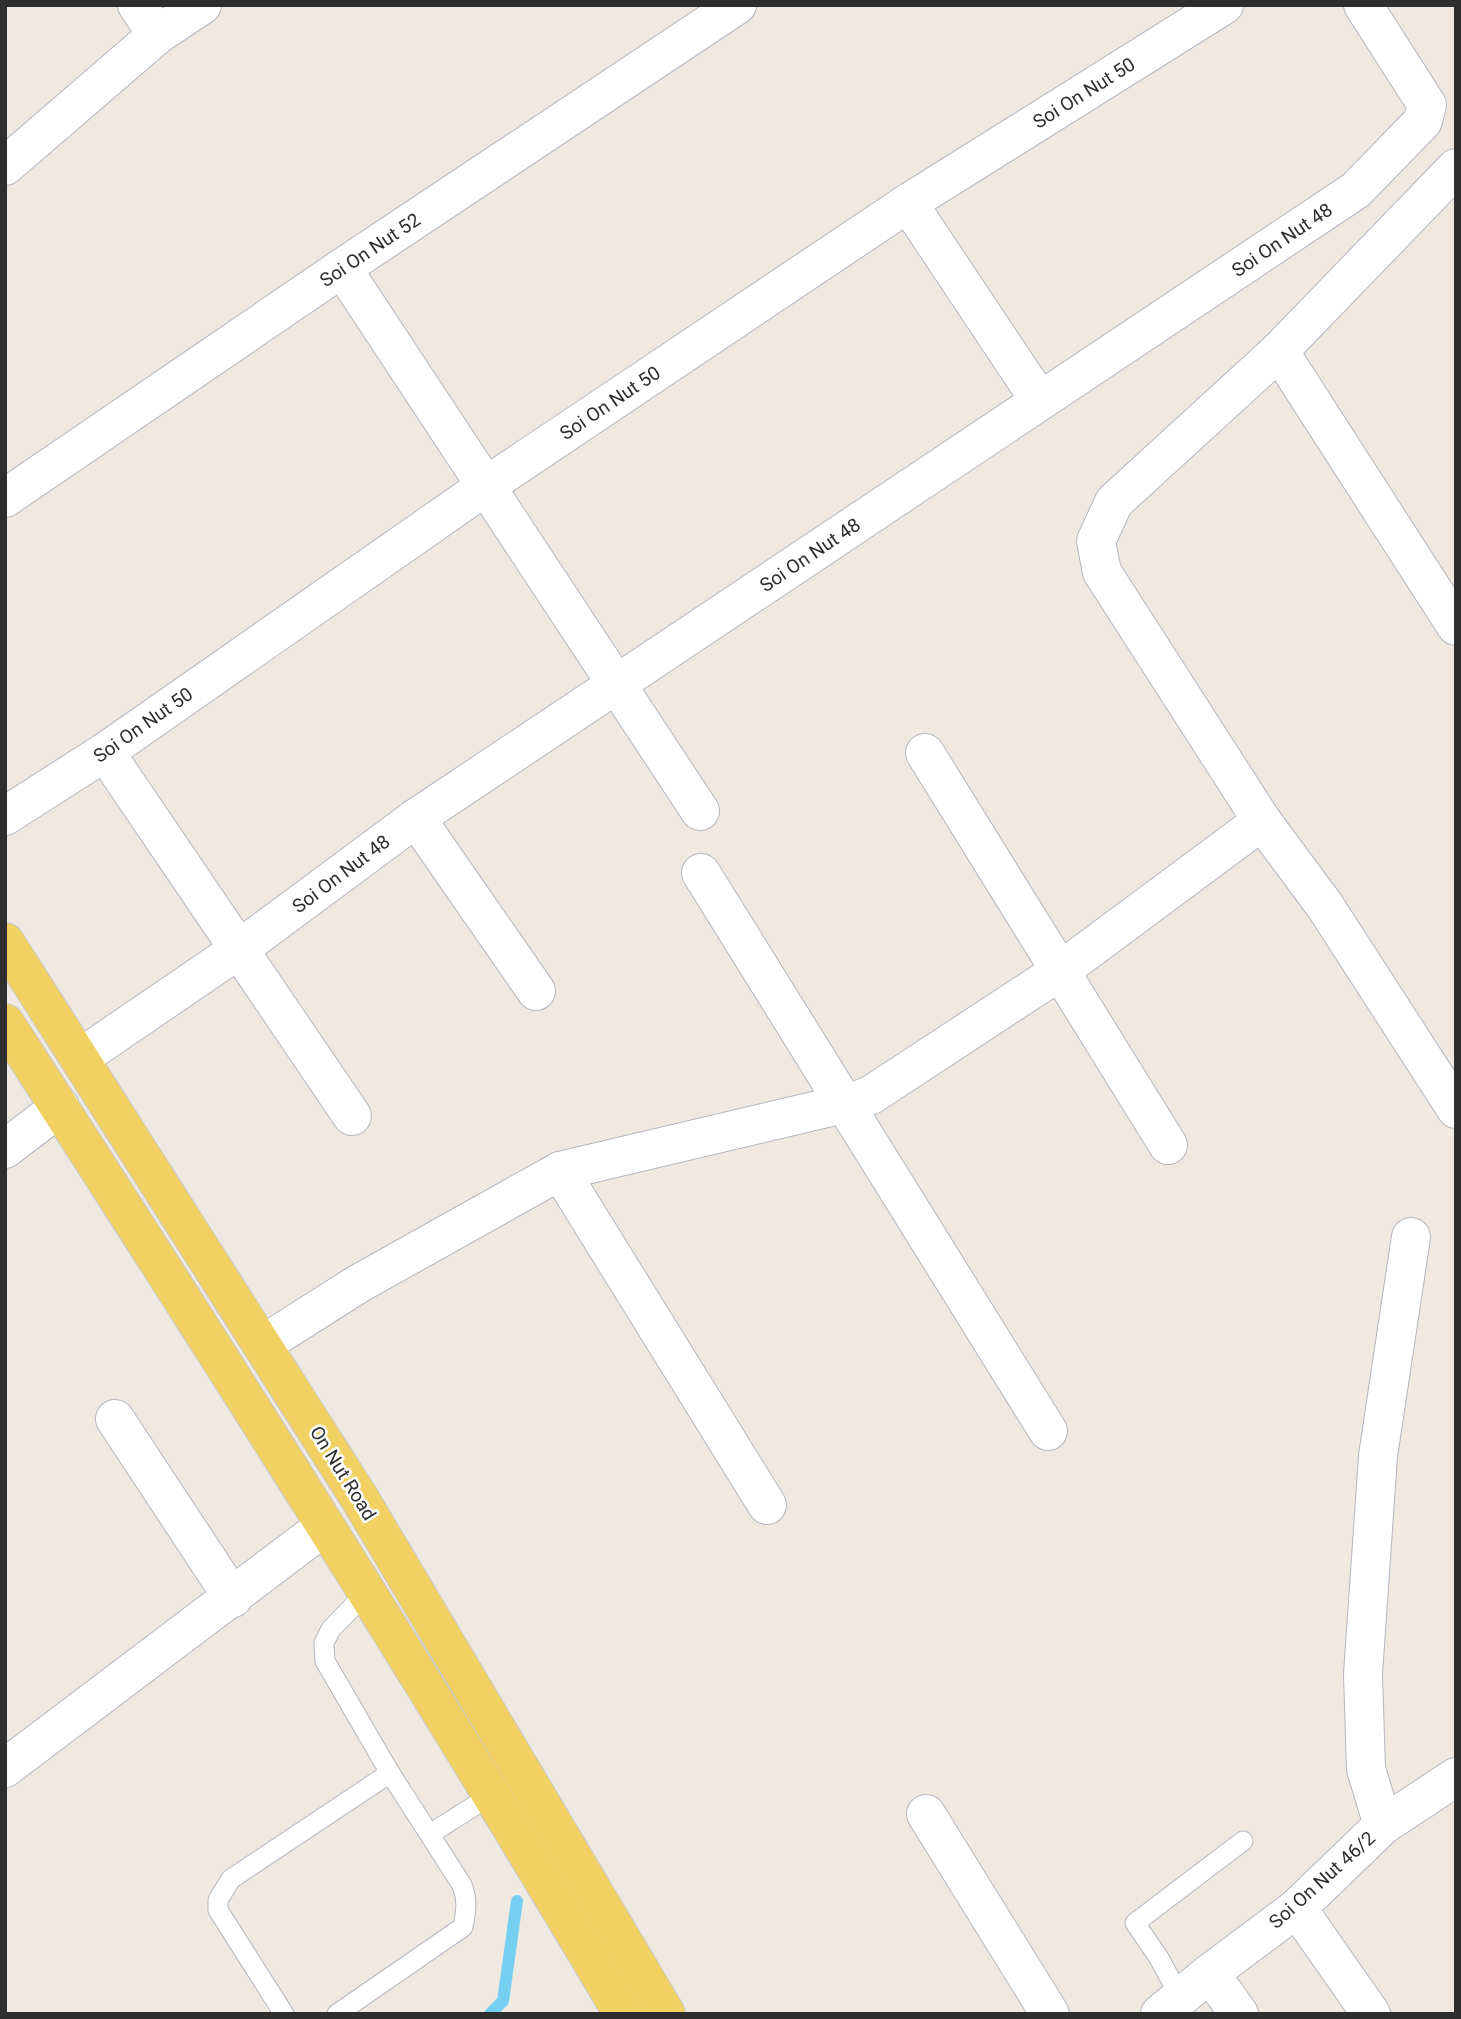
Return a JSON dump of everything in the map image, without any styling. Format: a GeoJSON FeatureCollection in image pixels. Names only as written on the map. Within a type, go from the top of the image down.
{"type":"FeatureCollection","features":[{"type":"Feature","properties":{"kind":"main road","name":"On Nut Road"},"geometry":{"type":"LineString","coordinates":[[5,942],[360,1499],[666,2014]]}},
{"type":"Feature","properties":{"kind":"main road"},"geometry":{"type":"LineString","coordinates":[[5,1023],[368,1591],[493,1794],[623,2014]]}},
{"type":"Feature","properties":{"kind":"main road"},"geometry":{"type":"LineString","coordinates":[[52,1095],[87,1070]]}},
{"type":"Feature","properties":{"kind":"main road"},"geometry":{"type":"LineString","coordinates":[[224,1369],[262,1345]]}},
{"type":"Feature","properties":{"kind":"main road"},"geometry":{"type":"LineString","coordinates":[[325,1526],[360,1499]]}},
{"type":"Feature","properties":{"kind":"street"},"geometry":{"type":"LineString","coordinates":[[10,151],[147,20],[202,5]]}},
{"type":"Feature","properties":{"kind":"street","name":"Soi On Nut 52"},"geometry":{"type":"LineString","coordinates":[[5,498],[342,268],[737,5]]}},
{"type":"Feature","properties":{"kind":"street","name":"Soi On Nut 50"},"geometry":{"type":"LineString","coordinates":[[5,816],[104,752],[486,486],[908,203],[1224,5]]}},
{"type":"Feature","properties":{"kind":"street","name":"Soi On Nut 48"},"geometry":{"type":"LineString","coordinates":[[87,1070],[238,950],[416,818],[1356,190],[1423,121],[1427,105],[1363,5]]}},
{"type":"Feature","properties":{"kind":"street"},"geometry":{"type":"LineString","coordinates":[[1456,168],[1279,351],[1114,502],[1096,541],[1102,572],[1262,821],[1325,906],[1456,1109]]}},
{"type":"Feature","properties":{"kind":"street"},"geometry":{"type":"LineString","coordinates":[[908,203],[1040,401]]}},
{"type":"Feature","properties":{"kind":"street"},"geometry":{"type":"LineString","coordinates":[[342,268],[700,811]]}},
{"type":"Feature","properties":{"kind":"street"},"geometry":{"type":"LineString","coordinates":[[1279,351],[1456,625]]}},
{"type":"Feature","properties":{"kind":"street"},"geometry":{"type":"LineString","coordinates":[[104,752],[352,1116]]}},
{"type":"Feature","properties":{"kind":"street"},"geometry":{"type":"LineString","coordinates":[[925,753],[1168,1145]]}},
{"type":"Feature","properties":{"kind":"street"},"geometry":{"type":"LineString","coordinates":[[416,818],[536,991]]}},
{"type":"Feature","properties":{"kind":"street"},"geometry":{"type":"LineString","coordinates":[[262,1345],[358,1283],[560,1171],[871,1095],[1060,971],[1262,821]]}},
{"type":"Feature","properties":{"kind":"street"},"geometry":{"type":"LineString","coordinates":[[701,873],[1048,1431]]}},
{"type":"Feature","properties":{"kind":"street"},"geometry":{"type":"LineString","coordinates":[[5,1149],[52,1095]]}},
{"type":"Feature","properties":{"kind":"street"},"geometry":{"type":"LineString","coordinates":[[560,1171],[767,1505]]}},
{"type":"Feature","properties":{"kind":"street"},"geometry":{"type":"LineString","coordinates":[[1383,1825],[1366,1769],[1363,1674],[1378,1456],[1411,1237]]}},
{"type":"Feature","properties":{"kind":"street"},"geometry":{"type":"LineString","coordinates":[[115,1419],[233,1598]]}},
{"type":"Feature","properties":{"kind":"street"},"geometry":{"type":"LineString","coordinates":[[5,1768],[325,1526]]}},
{"type":"Feature","properties":{"kind":"street","name":"Soi On Nut 46/2"},"geometry":{"type":"LineString","coordinates":[[1170,2006],[1297,1908],[1383,1825],[1456,1777]]}},
{"type":"Feature","properties":{"kind":"street"},"geometry":{"type":"LineString","coordinates":[[926,1814],[1050,2014]]}},
{"type":"Feature","properties":{"kind":"street"},"geometry":{"type":"LineString","coordinates":[[1297,1908],[1371,2014]]}},
{"type":"Feature","properties":{"kind":"street"},"geometry":{"type":"LineString","coordinates":[[1210,1973],[1238,2014]]}},
{"type":"Feature","properties":{"kind":"lane"},"geometry":{"type":"LineString","coordinates":[[337,2014],[463,1927],[466,1896],[462,1885],[390,1773],[325,1661],[324,1643],[331,1629],[368,1591]]}},
{"type":"Feature","properties":{"kind":"lane"},"geometry":{"type":"LineString","coordinates":[[284,2014],[218,1910],[218,1900],[231,1879],[390,1773]]}},
{"type":"Feature","properties":{"kind":"lane"},"geometry":{"type":"LineString","coordinates":[[430,1834],[493,1794]]}},
{"type":"Feature","properties":{"kind":"lane"},"geometry":{"type":"LineString","coordinates":[[1170,2006],[1159,1958],[1135,1923],[1243,1841]]}},
{"type":"Feature","properties":{"kind":"waterway"},"geometry":{"type":"LineString","coordinates":[[490,2014],[503,2001],[517,1901]]}}]}
